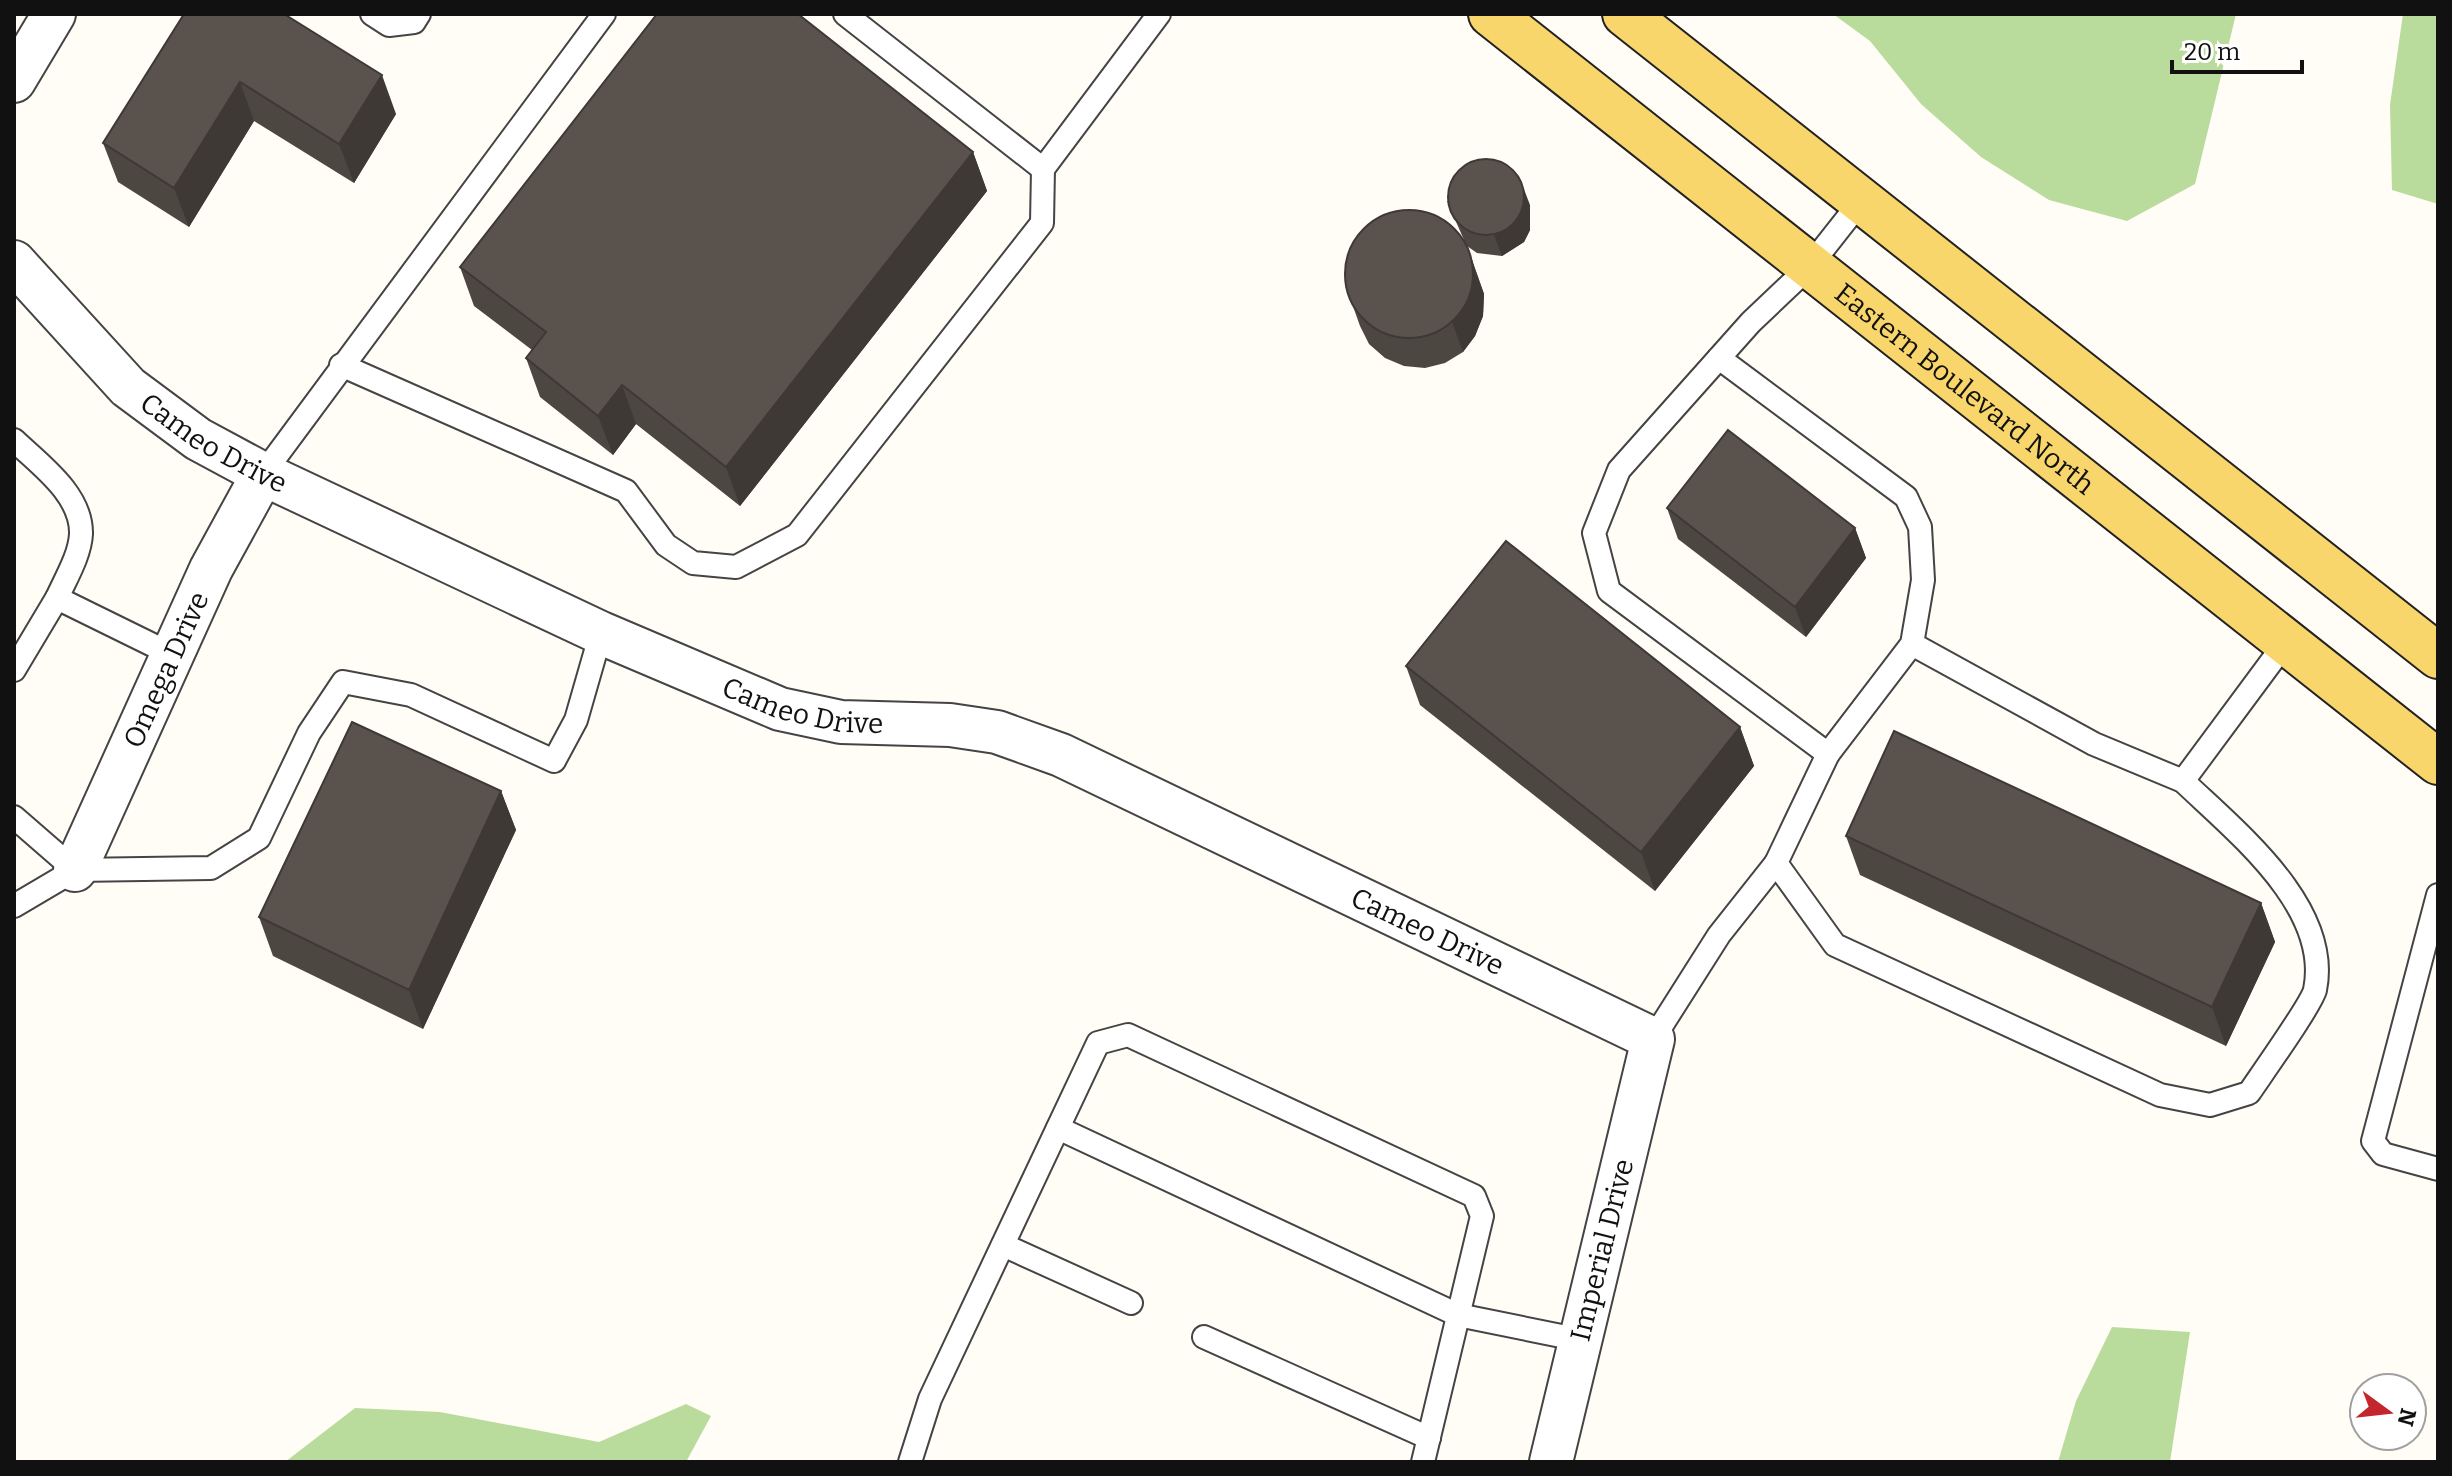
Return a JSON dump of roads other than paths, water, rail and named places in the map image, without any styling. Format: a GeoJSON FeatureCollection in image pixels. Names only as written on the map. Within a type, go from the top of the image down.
{"type":"FeatureCollection","features":[{"type":"Feature","properties":{"kind":"main road","name":"Eastern Boulevard North"},"geometry":{"type":"LineString","coordinates":[[1491,14],[2438,762]]}},
{"type":"Feature","properties":{"kind":"main road"},"geometry":{"type":"LineString","coordinates":[[1625,14],[2435,653]]}},
{"type":"Feature","properties":{"kind":"street"},"geometry":{"type":"LineString","coordinates":[[14,81],[54,14]]}},
{"type":"Feature","properties":{"kind":"street","name":"Cameo Drive"},"geometry":{"type":"LineString","coordinates":[[14,262],[128,387],[198,439],[263,474],[601,633],[780,709],[841,722],[950,725],[997,732],[1061,755],[1653,1039]]}},
{"type":"Feature","properties":{"kind":"street","name":"Omega Drive"},"geometry":{"type":"LineString","coordinates":[[75,870],[211,569],[263,474]]}},
{"type":"Feature","properties":{"kind":"street","name":"Imperial Drive"},"geometry":{"type":"LineString","coordinates":[[1551,1462],[1653,1039]]}},
{"type":"Feature","properties":{"kind":"lane"},"geometry":{"type":"LineString","coordinates":[[372,14],[389,25],[414,22],[419,14]]}},
{"type":"Feature","properties":{"kind":"lane"},"geometry":{"type":"LineString","coordinates":[[263,474],[604,14]]}},
{"type":"Feature","properties":{"kind":"lane"},"geometry":{"type":"LineString","coordinates":[[845,14],[1043,169]]}},
{"type":"Feature","properties":{"kind":"lane"},"geometry":{"type":"LineString","coordinates":[[341,365],[626,491],[666,545],[693,563],[736,567],[797,535],[1042,223],[1043,169],[1159,14]]}},
{"type":"Feature","properties":{"kind":"lane"},"geometry":{"type":"LineString","coordinates":[[1828,754],[1609,591],[1594,533],[1619,470],[1719,358],[1809,267],[1861,201]]}},
{"type":"Feature","properties":{"kind":"lane"},"geometry":{"type":"LineString","coordinates":[[1653,1039],[1719,935],[1776,863],[1828,754],[1912,644],[1923,580],[1920,527],[1906,497],[1719,358]]}},
{"type":"Feature","properties":{"kind":"lane"},"geometry":{"type":"LineString","coordinates":[[14,440],[57,481],[75,507],[81,533],[76,556],[57,598],[14,670]]}},
{"type":"Feature","properties":{"kind":"lane"},"geometry":{"type":"LineString","coordinates":[[57,598],[173,655]]}},
{"type":"Feature","properties":{"kind":"lane"},"geometry":{"type":"LineString","coordinates":[[14,906],[75,870],[211,868],[259,838],[309,733],[343,682],[411,695],[554,761],[576,720],[601,633]]}},
{"type":"Feature","properties":{"kind":"lane"},"geometry":{"type":"LineString","coordinates":[[2183,781],[2286,642]]}},
{"type":"Feature","properties":{"kind":"lane"},"geometry":{"type":"LineString","coordinates":[[1776,863],[1835,945],[2160,1095],[2210,1105],[2249,1093],[2315,991],[2313,934],[2276,871],[2183,781],[2094,744],[1912,644]]}},
{"type":"Feature","properties":{"kind":"lane"},"geometry":{"type":"LineString","coordinates":[[14,817],[75,870]]}},
{"type":"Feature","properties":{"kind":"lane"},"geometry":{"type":"LineString","coordinates":[[2438,895],[2373,1141],[2383,1154],[2438,1169]]}},
{"type":"Feature","properties":{"kind":"lane"},"geometry":{"type":"LineString","coordinates":[[910,1462],[930,1399],[1098,1043],[1128,1035],[1474,1196],[1482,1216],[1423,1462]]}},
{"type":"Feature","properties":{"kind":"lane"},"geometry":{"type":"LineString","coordinates":[[1058,1128],[1458,1315],[1581,1340]]}},
{"type":"Feature","properties":{"kind":"lane"},"geometry":{"type":"LineString","coordinates":[[1003,1245],[1131,1303]]}},
{"type":"Feature","properties":{"kind":"lane"},"geometry":{"type":"LineString","coordinates":[[1204,1337],[1429,1438]]}}]}
